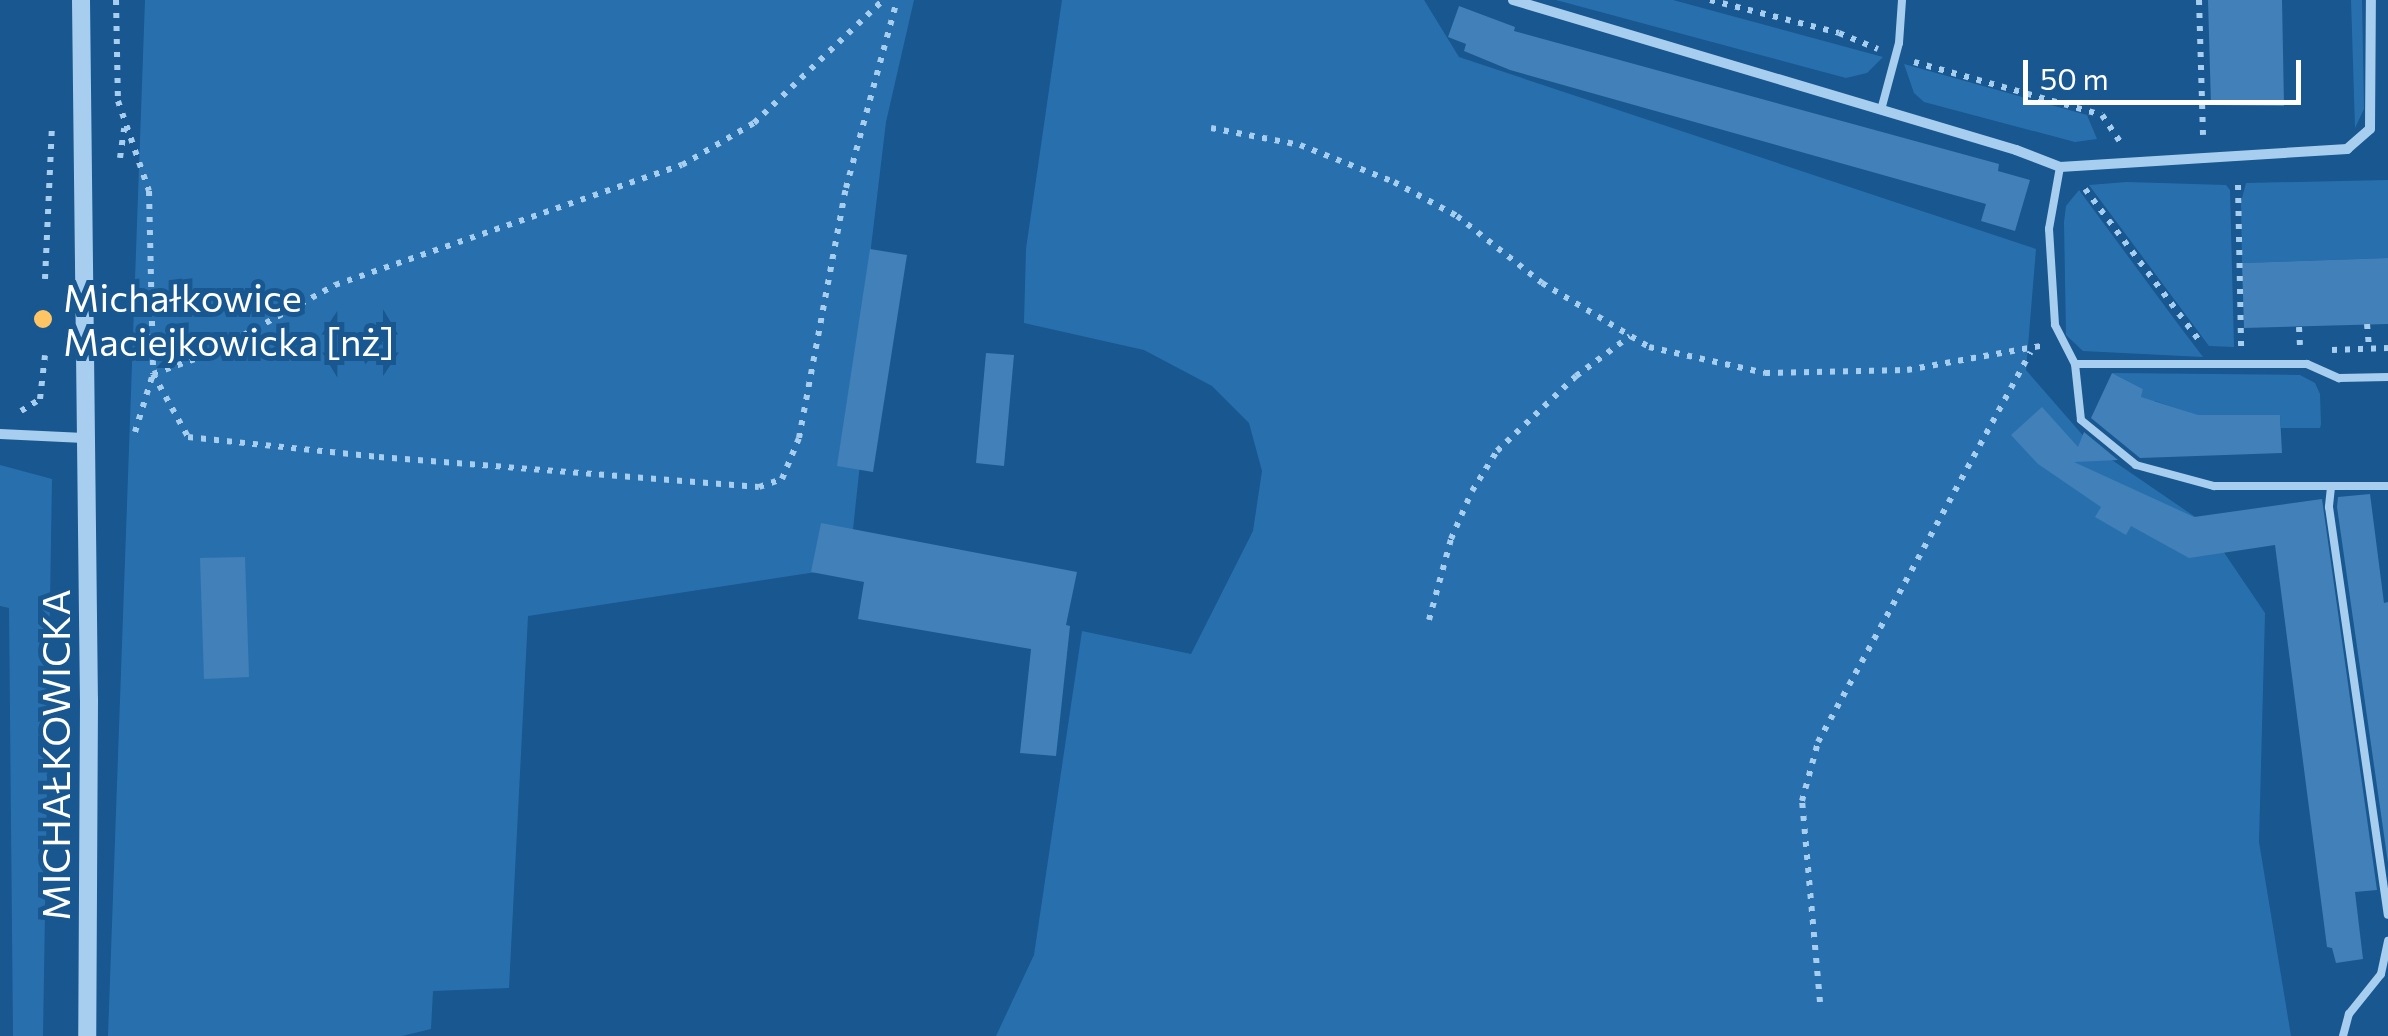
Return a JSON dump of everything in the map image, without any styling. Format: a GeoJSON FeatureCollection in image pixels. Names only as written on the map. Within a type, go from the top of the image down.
{"type":"FeatureCollection","features":[{"type":"Feature","properties":{"kind":"street","name":"MICHAŁKOWICKA"},"geometry":{"type":"LineString","coordinates":[[81,0],[87,1036]]}},
{"type":"Feature","properties":{"kind":"street"},"geometry":{"type":"LineString","coordinates":[[1513,0],[2065,167],[2347,150],[2370,129],[2371,0]]}},
{"type":"Feature","properties":{"kind":"street"},"geometry":{"type":"LineString","coordinates":[[0,434],[84,438]]}},
{"type":"Feature","properties":{"kind":"lane"},"geometry":{"type":"LineString","coordinates":[[1881,110],[1895,56],[1902,0]]}},
{"type":"Feature","properties":{"kind":"lane"},"geometry":{"type":"LineString","coordinates":[[2065,167],[2049,229],[2055,326],[2075,364],[2081,420],[2136,465],[2214,486],[2388,486]]}},
{"type":"Feature","properties":{"kind":"lane"},"geometry":{"type":"LineString","coordinates":[[2075,364],[2306,364],[2339,378],[2388,377]]}},
{"type":"Feature","properties":{"kind":"lane"},"geometry":{"type":"LineString","coordinates":[[2331,487],[2329,507],[2388,915]]}},
{"type":"Feature","properties":{"kind":"lane"},"geometry":{"type":"LineString","coordinates":[[2342,1036],[2349,1014],[2381,974],[2388,942]]}},
{"type":"Feature","properties":{"kind":"path"},"geometry":{"type":"LineString","coordinates":[[116,0],[118,101],[148,192],[153,374],[135,432]]}},
{"type":"Feature","properties":{"kind":"path"},"geometry":{"type":"LineString","coordinates":[[153,374],[210,354],[335,285],[682,165],[754,123],[884,0]]}},
{"type":"Feature","properties":{"kind":"path"},"geometry":{"type":"LineString","coordinates":[[153,374],[188,436],[379,458],[732,486],[760,487],[782,480],[799,438],[846,188],[897,0]]}},
{"type":"Feature","properties":{"kind":"path"},"geometry":{"type":"LineString","coordinates":[[1710,0],[1839,34],[1895,56],[2102,115],[2134,164]]}},
{"type":"Feature","properties":{"kind":"path"},"geometry":{"type":"LineString","coordinates":[[2199,0],[2203,134]]}},
{"type":"Feature","properties":{"kind":"path"},"geometry":{"type":"LineString","coordinates":[[45,279],[52,116]]}},
{"type":"Feature","properties":{"kind":"path"},"geometry":{"type":"LineString","coordinates":[[120,158],[124,127]]}},
{"type":"Feature","properties":{"kind":"path"},"geometry":{"type":"LineString","coordinates":[[1211,128],[1300,145],[1394,182],[1457,216],[1542,283],[1649,347],[1765,372],[1906,370],[2032,351],[1818,742],[1802,802],[1820,1002]]}},
{"type":"Feature","properties":{"kind":"path"},"geometry":{"type":"LineString","coordinates":[[2065,167],[2209,354]]}},
{"type":"Feature","properties":{"kind":"path"},"geometry":{"type":"LineString","coordinates":[[2225,354],[2241,353],[2238,185]]}},
{"type":"Feature","properties":{"kind":"path"},"geometry":{"type":"LineString","coordinates":[[2366,324],[2369,349]]}},
{"type":"Feature","properties":{"kind":"path"},"geometry":{"type":"LineString","coordinates":[[2299,327],[2300,347],[2388,348]]}},
{"type":"Feature","properties":{"kind":"path"},"geometry":{"type":"LineString","coordinates":[[1430,620],[1451,539],[1472,490],[1497,451],[1576,376],[1630,336]]}},
{"type":"Feature","properties":{"kind":"path"},"geometry":{"type":"LineString","coordinates":[[20,412],[40,399],[46,356]]}},
{"type":"Feature","properties":{"kind":"shaded area"},"geometry":{"type":"Polygon","coordinates":[[[145,0],[914,0],[886,122],[871,247],[869,379],[849,567],[528,616],[509,988],[433,991],[431,1029],[402,1036],[108,1036],[145,0]]]}},
{"type":"Feature","properties":{"kind":"shaded area"},"geometry":{"type":"Polygon","coordinates":[[[1062,0],[1424,0],[1459,57],[2036,249],[2026,370],[2093,447],[2204,523],[2265,613],[2259,842],[2291,1036],[996,1036],[1034,955],[1082,631],[1191,654],[1253,531],[1262,471],[1249,423],[1212,386],[1144,350],[1024,323],[1026,249],[1062,0]]]}},
{"type":"Feature","properties":{"kind":"shaded area"},"geometry":{"type":"Polygon","coordinates":[[[1556,0],[1673,0],[1883,57],[1867,73],[1846,78],[1556,0]]]}},
{"type":"Feature","properties":{"kind":"shaded area"},"geometry":{"type":"Polygon","coordinates":[[[2351,0],[2362,0],[2364,109],[2355,128],[2351,0]]]}},
{"type":"Feature","properties":{"kind":"shaded area"},"geometry":{"type":"Polygon","coordinates":[[[1904,64],[2087,115],[2097,139],[2075,142],[1924,102],[1914,93],[1904,64]]]}},
{"type":"Feature","properties":{"kind":"shaded area"},"geometry":{"type":"Polygon","coordinates":[[[2388,180],[2388,258],[2242,263],[2241,202],[2246,183],[2388,180]]]}},
{"type":"Feature","properties":{"kind":"shaded area"},"geometry":{"type":"Polygon","coordinates":[[[2089,185],[2226,185],[2230,190],[2234,347],[2209,346],[2089,185]]]}},
{"type":"Feature","properties":{"kind":"shaded area"},"geometry":{"type":"Polygon","coordinates":[[[2079,190],[2203,357],[2083,351],[2066,335],[2064,222],[2066,206],[2079,190]]]}},
{"type":"Feature","properties":{"kind":"shaded area"},"geometry":{"type":"Polygon","coordinates":[[[2112,373],[2300,375],[2315,383],[2320,394],[2320,428],[2281,428],[2280,415],[2196,415],[2155,401],[2153,407],[2140,400],[2143,389],[2112,373]]]}},
{"type":"Feature","properties":{"kind":"shaded area"},"geometry":{"type":"Polygon","coordinates":[[[0,465],[52,479],[43,1036],[13,1036],[9,608],[0,606],[0,465]]]}},
{"type":"Feature","properties":{"kind":"building"},"geometry":{"type":"Polygon","coordinates":[[[2208,0],[2282,0],[2284,106],[2211,105],[2208,0]]]}},
{"type":"Feature","properties":{"kind":"building"},"geometry":{"type":"Polygon","coordinates":[[[1459,6],[1515,27],[1514,31],[1999,164],[1998,171],[2030,180],[2015,231],[1981,221],[1986,204],[1510,70],[1464,51],[1466,44],[1448,37],[1459,6]]]}},
{"type":"Feature","properties":{"kind":"building"},"geometry":{"type":"Polygon","coordinates":[[[870,249],[907,255],[873,472],[837,466],[870,249]]]}},
{"type":"Feature","properties":{"kind":"building"},"geometry":{"type":"Polygon","coordinates":[[[2388,258],[2388,324],[2244,328],[2242,263],[2388,258]]]}},
{"type":"Feature","properties":{"kind":"building"},"geometry":{"type":"Polygon","coordinates":[[[986,353],[1014,355],[1004,466],[976,463],[986,353]]]}},
{"type":"Feature","properties":{"kind":"building"},"geometry":{"type":"Polygon","coordinates":[[[2112,373],[2143,389],[2141,397],[2198,415],[2280,415],[2282,453],[2140,458],[2091,418],[2112,373]]]}},
{"type":"Feature","properties":{"kind":"building"},"geometry":{"type":"Polygon","coordinates":[[[2042,407],[2078,447],[2084,432],[2118,460],[2074,462],[2194,517],[2322,499],[2377,890],[2355,892],[2363,959],[2336,963],[2332,948],[2327,947],[2275,545],[2189,558],[2131,526],[2126,535],[2095,517],[2101,507],[2038,464],[2011,435],[2042,407]]]}},
{"type":"Feature","properties":{"kind":"building"},"geometry":{"type":"Polygon","coordinates":[[[2370,494],[2384,603],[2388,602],[2388,863],[2337,507],[2338,497],[2370,494]]]}},
{"type":"Feature","properties":{"kind":"building"},"geometry":{"type":"Polygon","coordinates":[[[821,523],[1077,572],[1066,625],[1070,626],[1056,756],[1020,753],[1031,649],[858,619],[864,582],[811,572],[821,523]]]}},
{"type":"Feature","properties":{"kind":"building"},"geometry":{"type":"Polygon","coordinates":[[[245,557],[249,677],[204,679],[200,558],[245,557]]]}},
{"type":"Feature","properties":{"kind":"place","name":"Michałkowice Maciejkowicka [nż]"},"geometry":{"type":"Point","coordinates":[43,319]}}]}
